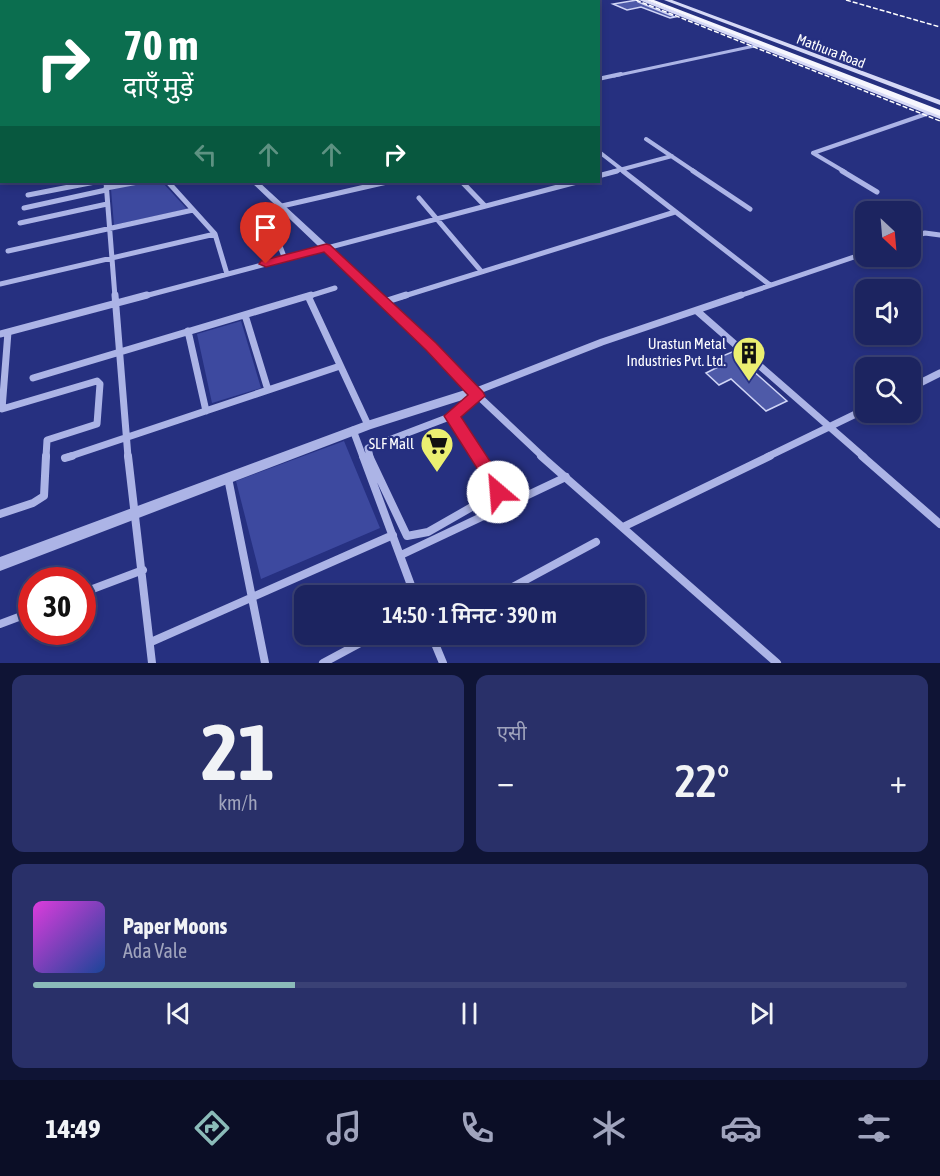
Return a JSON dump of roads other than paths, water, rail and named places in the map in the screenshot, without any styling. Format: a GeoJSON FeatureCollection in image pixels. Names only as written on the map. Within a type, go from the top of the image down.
{"type":"FeatureCollection","features":[{"type":"Feature","properties":{"kind":"highway"},"geometry":{"type":"LineString","coordinates":[[649,0],[865,84]]}},
{"type":"Feature","properties":{"kind":"highway"},"geometry":{"type":"LineString","coordinates":[[658,0],[712,21]]}},
{"type":"Feature","properties":{"kind":"highway"},"geometry":{"type":"LineString","coordinates":[[683,6],[712,21]]}},
{"type":"Feature","properties":{"kind":"highway","name":"Mathura Road"},"geometry":{"type":"LineString","coordinates":[[712,21],[940,107]]}},
{"type":"Feature","properties":{"kind":"highway"},"geometry":{"type":"LineString","coordinates":[[813,67],[865,84]]}},
{"type":"Feature","properties":{"kind":"highway","name":"Mathura Road"},"geometry":{"type":"LineString","coordinates":[[865,84],[940,115]]}},
{"type":"Feature","properties":{"kind":"main road"},"geometry":{"type":"LineString","coordinates":[[642,0],[929,113],[940,115]]}},
{"type":"Feature","properties":{"kind":"main road"},"geometry":{"type":"LineString","coordinates":[[667,0],[940,103]]}},
{"type":"Feature","properties":{"kind":"street"},"geometry":{"type":"LineString","coordinates":[[600,79],[759,45]]}},
{"type":"Feature","properties":{"kind":"street"},"geometry":{"type":"LineString","coordinates":[[877,192],[813,153],[929,113]]}},
{"type":"Feature","properties":{"kind":"street"},"geometry":{"type":"LineString","coordinates":[[646,139],[750,209]]}},
{"type":"Feature","properties":{"kind":"street"},"geometry":{"type":"LineString","coordinates":[[600,154],[770,285]]}},
{"type":"Feature","properties":{"kind":"street"},"geometry":{"type":"LineString","coordinates":[[600,176],[672,156]]}},
{"type":"Feature","properties":{"kind":"street"},"geometry":{"type":"LineString","coordinates":[[28,195],[90,183]]}},
{"type":"Feature","properties":{"kind":"street"},"geometry":{"type":"LineString","coordinates":[[24,208],[106,187],[132,183]]}},
{"type":"Feature","properties":{"kind":"street"},"geometry":{"type":"LineString","coordinates":[[169,183],[214,234],[227,274]]}},
{"type":"Feature","properties":{"kind":"street"},"geometry":{"type":"LineString","coordinates":[[256,183],[566,477],[777,663]]}},
{"type":"Feature","properties":{"kind":"street"},"geometry":{"type":"LineString","coordinates":[[282,206],[383,183]]}},
{"type":"Feature","properties":{"kind":"street"},"geometry":{"type":"LineString","coordinates":[[463,183],[485,206]]}},
{"type":"Feature","properties":{"kind":"street"},"geometry":{"type":"LineString","coordinates":[[0,334],[573,183]]}},
{"type":"Feature","properties":{"kind":"street"},"geometry":{"type":"LineString","coordinates":[[106,187],[126,438],[152,663]]}},
{"type":"Feature","properties":{"kind":"street"},"geometry":{"type":"LineString","coordinates":[[419,198],[481,271]]}},
{"type":"Feature","properties":{"kind":"street"},"geometry":{"type":"LineString","coordinates":[[20,223],[107,204]]}},
{"type":"Feature","properties":{"kind":"street"},"geometry":{"type":"LineString","coordinates":[[8,251],[193,210]]}},
{"type":"Feature","properties":{"kind":"street"},"geometry":{"type":"LineString","coordinates":[[384,302],[675,212]]}},
{"type":"Feature","properties":{"kind":"street"},"geometry":{"type":"LineString","coordinates":[[0,284],[214,234]]}},
{"type":"Feature","properties":{"kind":"street"},"geometry":{"type":"LineString","coordinates":[[921,234],[940,235]]}},
{"type":"Feature","properties":{"kind":"street"},"geometry":{"type":"LineString","coordinates":[[276,237],[285,259]]}},
{"type":"Feature","properties":{"kind":"street"},"geometry":{"type":"LineString","coordinates":[[0,564],[368,424],[476,394],[602,342],[855,256]]}},
{"type":"Feature","properties":{"kind":"street"},"geometry":{"type":"LineString","coordinates":[[33,378],[335,288]]}},
{"type":"Feature","properties":{"kind":"street"},"geometry":{"type":"LineString","coordinates":[[308,296],[368,424]]}},
{"type":"Feature","properties":{"kind":"street"},"geometry":{"type":"LineString","coordinates":[[697,311],[940,524]]}},
{"type":"Feature","properties":{"kind":"street"},"geometry":{"type":"LineString","coordinates":[[245,315],[268,390]]}},
{"type":"Feature","properties":{"kind":"street"},"geometry":{"type":"LineString","coordinates":[[189,331],[206,411]]}},
{"type":"Feature","properties":{"kind":"street"},"geometry":{"type":"LineString","coordinates":[[0,514],[44,496],[47,440],[97,424],[100,384],[93,381],[2,409],[2,376],[8,332]]}},
{"type":"Feature","properties":{"kind":"street"},"geometry":{"type":"LineString","coordinates":[[65,458],[340,366]]}},
{"type":"Feature","properties":{"kind":"street"},"geometry":{"type":"LineString","coordinates":[[921,382],[940,373]]}},
{"type":"Feature","properties":{"kind":"street"},"geometry":{"type":"LineString","coordinates":[[452,416],[497,486],[498,492],[428,532],[407,536],[368,453],[368,448],[452,416],[476,394]]}},
{"type":"Feature","properties":{"kind":"street"},"geometry":{"type":"LineString","coordinates":[[622,527],[855,414]]}},
{"type":"Feature","properties":{"kind":"street"},"geometry":{"type":"LineString","coordinates":[[353,430],[411,585]]}},
{"type":"Feature","properties":{"kind":"street"},"geometry":{"type":"LineString","coordinates":[[400,555],[566,477]]}},
{"type":"Feature","properties":{"kind":"street"},"geometry":{"type":"LineString","coordinates":[[228,478],[265,663]]}},
{"type":"Feature","properties":{"kind":"street"},"geometry":{"type":"LineString","coordinates":[[151,642],[393,535]]}},
{"type":"Feature","properties":{"kind":"street"},"geometry":{"type":"LineString","coordinates":[[516,585],[596,542]]}},
{"type":"Feature","properties":{"kind":"street"},"geometry":{"type":"LineString","coordinates":[[96,588],[142,570]]}},
{"type":"Feature","properties":{"kind":"street"},"geometry":{"type":"LineString","coordinates":[[0,624],[18,617]]}},
{"type":"Feature","properties":{"kind":"street"},"geometry":{"type":"LineString","coordinates":[[322,663],[356,645]]}},
{"type":"Feature","properties":{"kind":"street"},"geometry":{"type":"LineString","coordinates":[[436,645],[443,663]]}},
{"type":"Feature","properties":{"kind":"railway"},"geometry":{"type":"LineString","coordinates":[[636,0],[940,121]]}},
{"type":"Feature","properties":{"kind":"railway"},"geometry":{"type":"LineString","coordinates":[[846,0],[940,27]]}},
{"type":"Feature","properties":{"kind":"place","name":"Urastun Metal Industries Pvt. Ltd."},"geometry":{"type":"Point","coordinates":[749,382]}},
{"type":"Feature","properties":{"kind":"place","name":"SLF Mall"},"geometry":{"type":"Point","coordinates":[437,473]}}]}
